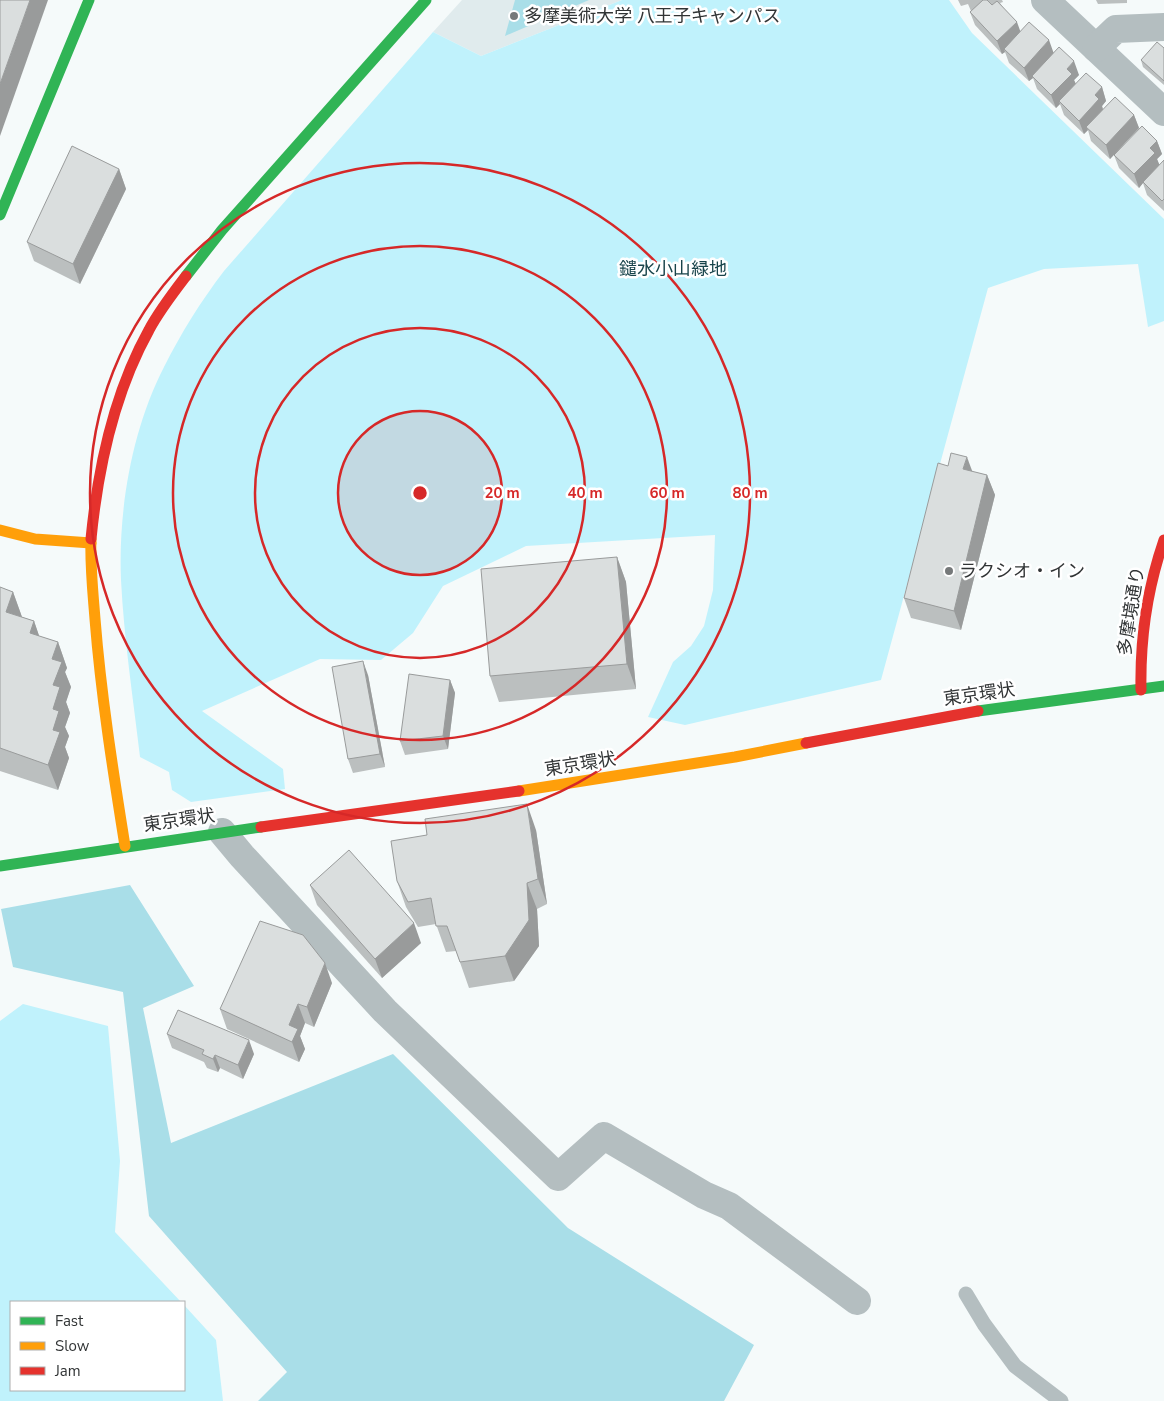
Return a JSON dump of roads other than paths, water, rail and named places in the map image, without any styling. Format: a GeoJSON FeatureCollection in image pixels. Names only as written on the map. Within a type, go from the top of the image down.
{"type":"FeatureCollection","features":[{"type":"Feature","properties":{"kind":"main road"},"geometry":{"type":"LineString","coordinates":[[0,215],[89,0]]}},
{"type":"Feature","properties":{"kind":"main road"},"geometry":{"type":"LineString","coordinates":[[125,846],[103,708],[96,646],[91,544],[96,494],[106,441],[127,380],[154,322],[192,268],[222,230],[426,0]]}},
{"type":"Feature","properties":{"kind":"main road"},"geometry":{"type":"LineString","coordinates":[[0,530],[35,539],[91,544]]}},
{"type":"Feature","properties":{"kind":"main road","name":"多摩境通り"},"geometry":{"type":"LineString","coordinates":[[1141,690],[1142,636],[1146,604],[1156,561],[1164,540]]}},
{"type":"Feature","properties":{"kind":"main road","name":"東京環状"},"geometry":{"type":"LineString","coordinates":[[0,866],[125,846],[561,785],[736,757],[958,714],[1164,686]]}},
{"type":"Feature","properties":{"kind":"street"},"geometry":{"type":"LineString","coordinates":[[1044,0],[1164,112]]}},
{"type":"Feature","properties":{"kind":"street"},"geometry":{"type":"LineString","coordinates":[[1096,48],[1116,29],[1164,27]]}},
{"type":"Feature","properties":{"kind":"street"},"geometry":{"type":"LineString","coordinates":[[222,832],[385,1011],[558,1177],[604,1136],[704,1195],[729,1206],[857,1301]]}},
{"type":"Feature","properties":{"kind":"lane"},"geometry":{"type":"LineString","coordinates":[[966,1294],[984,1324],[1015,1366],[1061,1401]]}},
{"type":"Feature","properties":{"kind":"place","name":"多摩美術大学 八王子キャンパス"},"geometry":{"type":"Point","coordinates":[514,16]}},
{"type":"Feature","properties":{"kind":"place","name":"ラクシオ・イン"},"geometry":{"type":"Point","coordinates":[949,571]}},
{"type":"Feature","properties":{"kind":"park label","name":"鑓水小山緑地"},"geometry":{"type":"Point","coordinates":[673,269]}}]}
